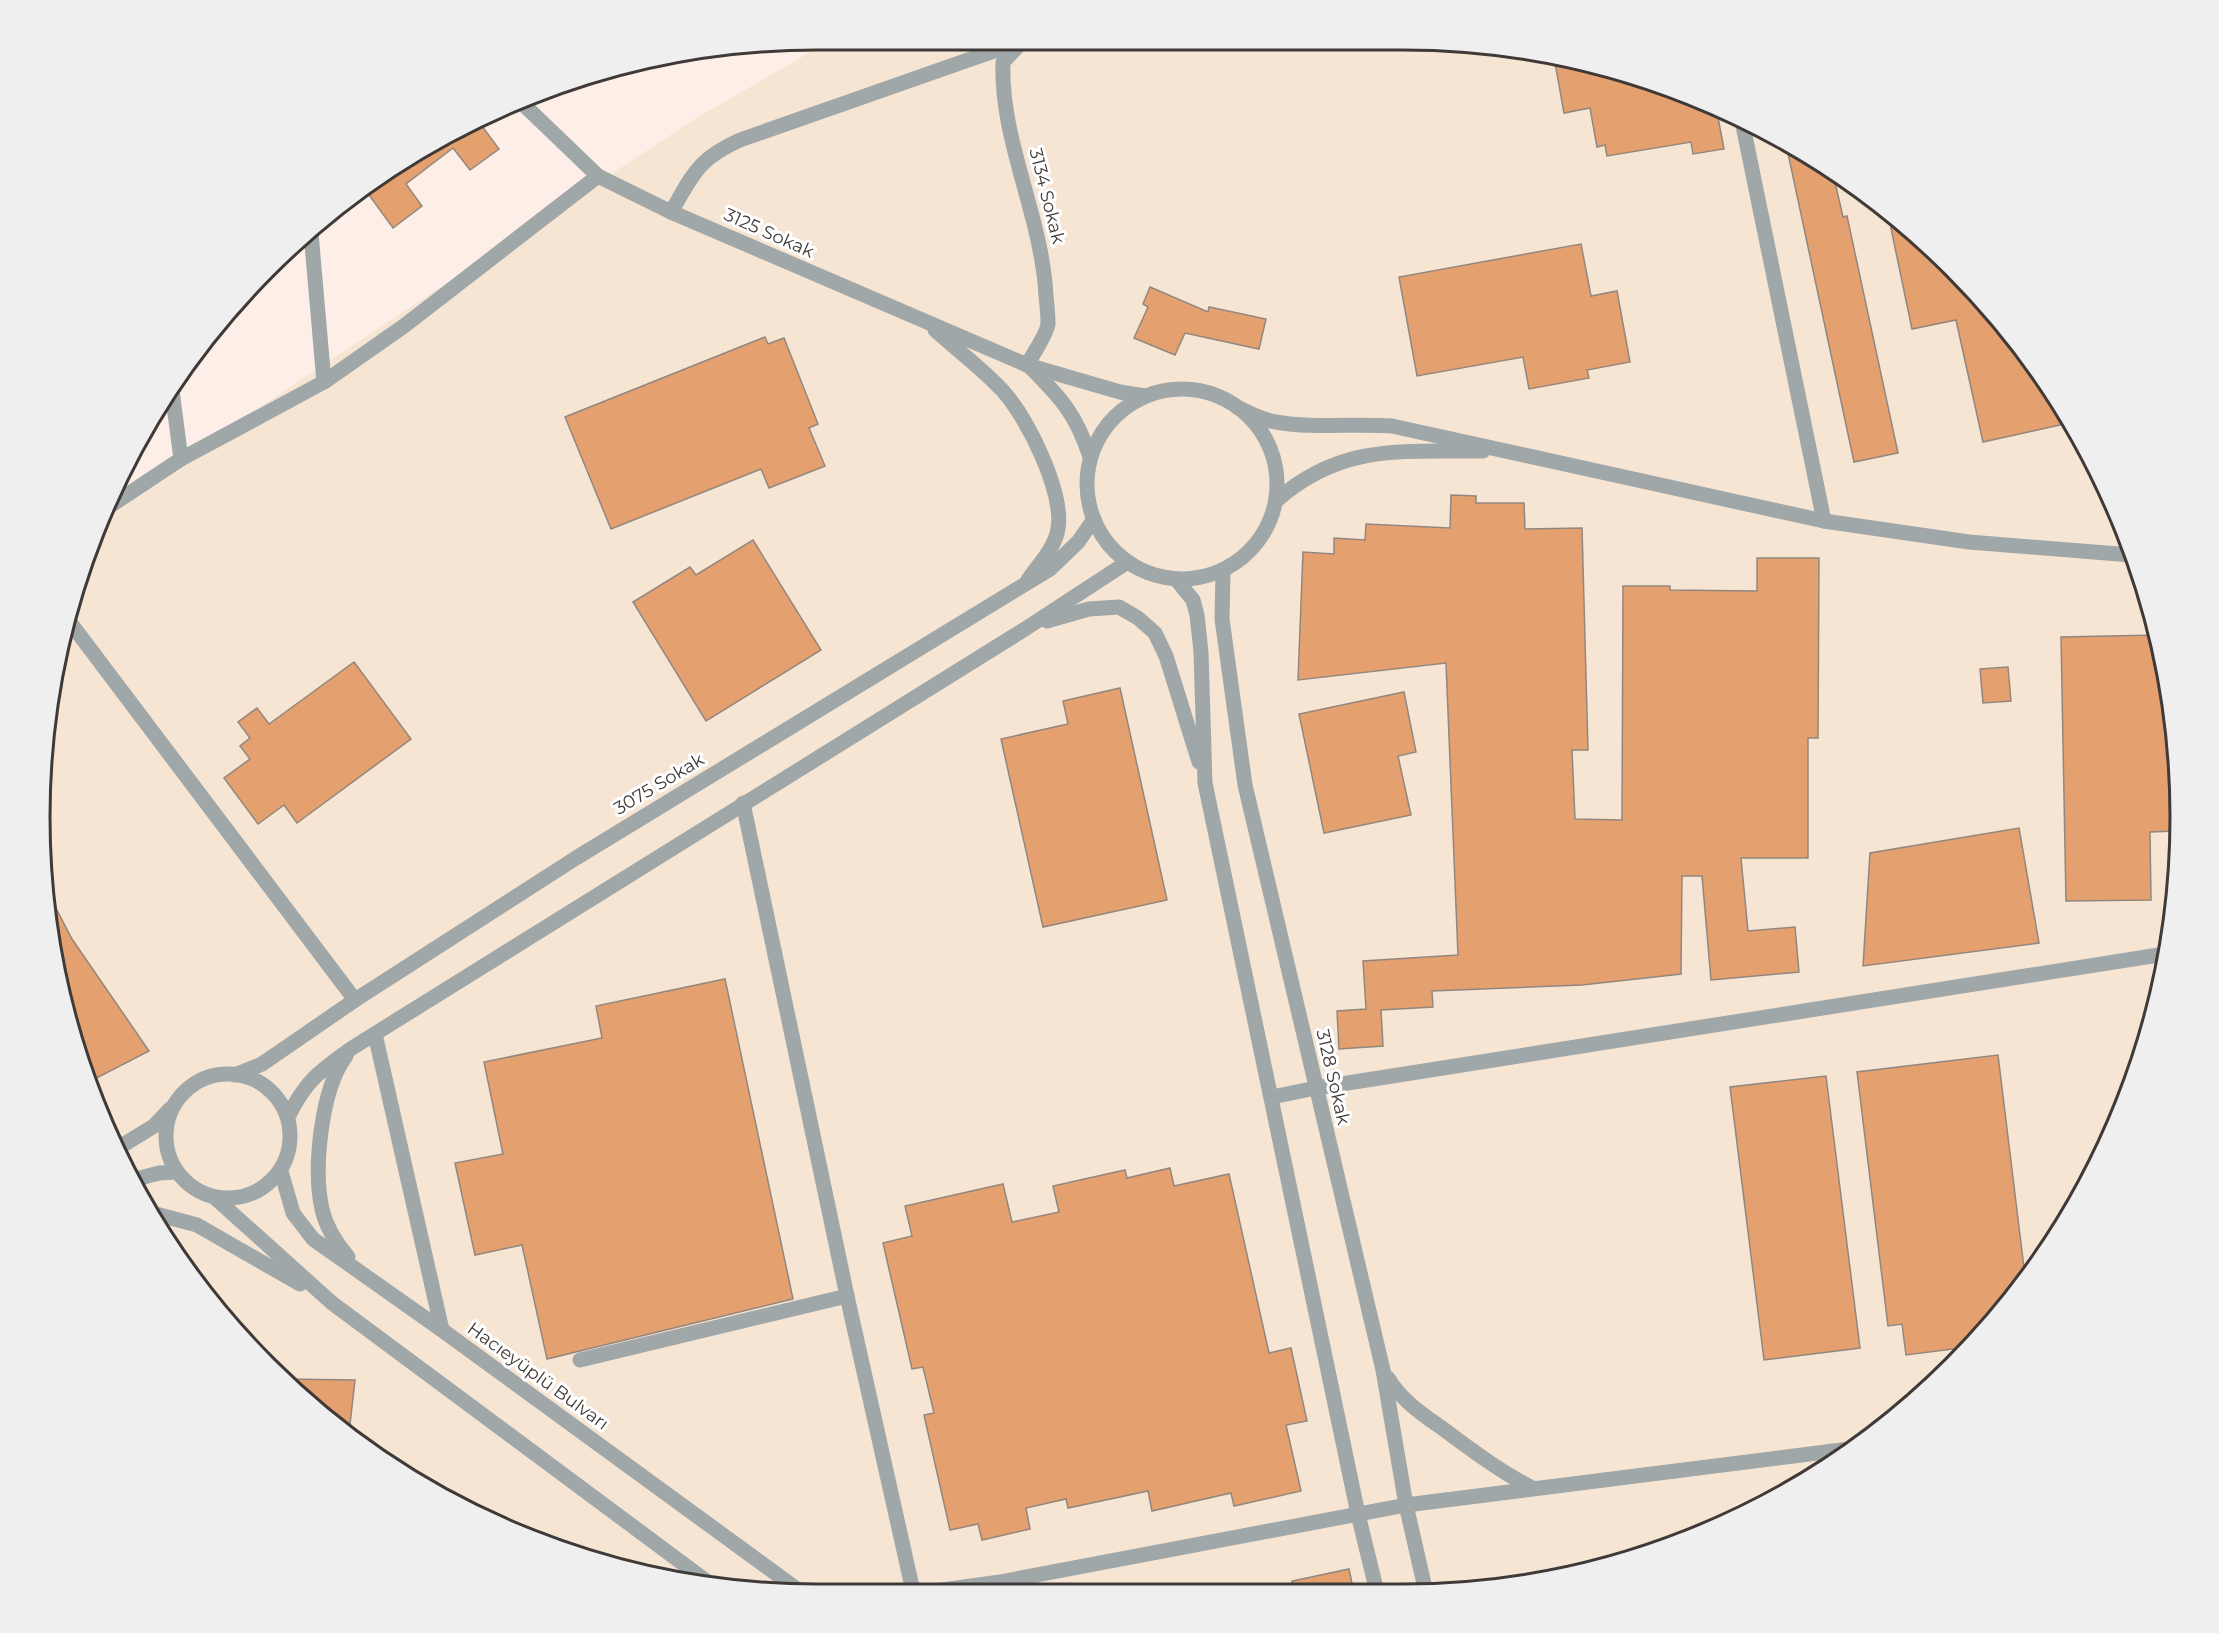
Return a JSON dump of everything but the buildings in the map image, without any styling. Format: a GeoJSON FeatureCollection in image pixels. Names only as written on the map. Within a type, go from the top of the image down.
{"type":"FeatureCollection","features":[{"type":"Feature","properties":{"kind":"street"},"geometry":{"type":"LineString","coordinates":[[671,212],[695,171],[719,150],[740,140],[996,50]]}},
{"type":"Feature","properties":{"kind":"street","name":"3134 Sokak"},"geometry":{"type":"LineString","coordinates":[[1014,50],[1003,62],[1002,82],[1008,119],[1038,234],[1045,281],[1048,326],[1028,365]]}},
{"type":"Feature","properties":{"kind":"street","name":"3125 Sokak"},"geometry":{"type":"LineString","coordinates":[[526,107],[598,176],[671,212],[1028,365],[1120,392],[1145,396]]}},
{"type":"Feature","properties":{"kind":"street"},"geometry":{"type":"LineString","coordinates":[[1744,130],[1824,521]]}},
{"type":"Feature","properties":{"kind":"street"},"geometry":{"type":"LineString","coordinates":[[118,501],[181,459],[324,382],[404,326],[598,176]]}},
{"type":"Feature","properties":{"kind":"street"},"geometry":{"type":"LineString","coordinates":[[312,240],[324,382]]}},
{"type":"Feature","properties":{"kind":"street","name":"3125 Sokak"},"geometry":{"type":"LineString","coordinates":[[926,322],[1004,392],[1031,435],[1052,481],[1057,495],[1058,529],[1051,546],[1027,583]]}},
{"type":"Feature","properties":{"kind":"street","name":"3125 Sokak"},"geometry":{"type":"LineString","coordinates":[[1028,365],[1069,408],[1090,457]]}},
{"type":"Feature","properties":{"kind":"street"},"geometry":{"type":"LineString","coordinates":[[1237,407],[1258,428],[1272,454],[1277,500],[1260,540],[1238,562],[1223,572],[1176,579],[1149,574],[1126,563],[1100,533],[1088,503],[1090,457],[1098,439],[1118,414],[1145,396],[1177,389],[1210,393],[1274,422],[1308,426],[1363,424],[1392,426],[1824,521],[1969,542],[2123,554]]}},
{"type":"Feature","properties":{"kind":"street"},"geometry":{"type":"LineString","coordinates":[[173,399],[181,459]]}},
{"type":"Feature","properties":{"kind":"street"},"geometry":{"type":"LineString","coordinates":[[1277,500],[1316,471],[1361,456],[1387,453],[1504,451]]}},
{"type":"Feature","properties":{"kind":"street","name":"3075 Sokak"},"geometry":{"type":"LineString","coordinates":[[236,1075],[262,1064],[355,1000],[576,858],[1050,569],[1066,555],[1094,519]]}},
{"type":"Feature","properties":{"kind":"street"},"geometry":{"type":"LineString","coordinates":[[288,1117],[299,1094],[310,1082],[352,1048],[1025,629],[1126,563]]}},
{"type":"Feature","properties":{"kind":"street","name":"3128 Sokak"},"geometry":{"type":"LineString","coordinates":[[1223,572],[1222,619],[1245,785],[1383,1370],[1406,1505],[1424,1583]]}},
{"type":"Feature","properties":{"kind":"street"},"geometry":{"type":"LineString","coordinates":[[1176,579],[1193,600],[1197,615],[1201,652],[1205,783]]}},
{"type":"Feature","properties":{"kind":"street"},"geometry":{"type":"LineString","coordinates":[[1025,629],[1089,609],[1119,607],[1138,618],[1155,633],[1166,656],[1205,783],[1358,1514],[1375,1584]]}},
{"type":"Feature","properties":{"kind":"street"},"geometry":{"type":"LineString","coordinates":[[74,627],[355,1000]]}},
{"type":"Feature","properties":{"kind":"street"},"geometry":{"type":"LineString","coordinates":[[743,803],[847,1296],[911,1584]]}},
{"type":"Feature","properties":{"kind":"street"},"geometry":{"type":"LineString","coordinates":[[1272,1098],[1316,1088],[2157,955]]}},
{"type":"Feature","properties":{"kind":"street"},"geometry":{"type":"LineString","coordinates":[[375,1034],[441,1330]]}},
{"type":"Feature","properties":{"kind":"street"},"geometry":{"type":"LineString","coordinates":[[352,1048],[336,1072],[326,1101],[319,1167],[320,1196],[322,1210],[335,1241],[367,1276]]}},
{"type":"Feature","properties":{"kind":"street"},"geometry":{"type":"LineString","coordinates":[[124,1144],[154,1126],[184,1092],[199,1081],[217,1075],[236,1075],[252,1079],[267,1088],[279,1100],[288,1117],[291,1135],[288,1154],[280,1171],[267,1185],[252,1194],[214,1197]]}},
{"type":"Feature","properties":{"kind":"street"},"geometry":{"type":"LineString","coordinates":[[170,1109],[167,1144],[177,1172],[197,1190],[214,1197],[332,1302],[697,1574]]}},
{"type":"Feature","properties":{"kind":"street","name":"Hacıeyüplü Bulvarı"},"geometry":{"type":"LineString","coordinates":[[280,1171],[293,1213],[307,1232],[788,1583]]}},
{"type":"Feature","properties":{"kind":"street"},"geometry":{"type":"LineString","coordinates":[[140,1178],[159,1173],[177,1172]]}},
{"type":"Feature","properties":{"kind":"street"},"geometry":{"type":"LineString","coordinates":[[162,1216],[197,1225],[332,1302]]}},
{"type":"Feature","properties":{"kind":"street"},"geometry":{"type":"LineString","coordinates":[[580,1360],[847,1296]]}},
{"type":"Feature","properties":{"kind":"street"},"geometry":{"type":"LineString","coordinates":[[1383,1370],[1396,1392],[1410,1405],[1493,1466],[1532,1488]]}},
{"type":"Feature","properties":{"kind":"street"},"geometry":{"type":"LineString","coordinates":[[1009,1584],[1406,1505],[1833,1451]]}},
{"type":"Feature","properties":{"kind":"shaded area"},"geometry":{"type":"Polygon","coordinates":[[[814,50],[1402,50],[1453,51],[1503,56],[1552,64],[1649,90],[1742,129],[1786,152],[1829,179],[1869,208],[1945,274],[2011,350],[2040,390],[2067,433],[2111,523],[2129,570],[2155,667],[2163,716],[2170,816],[2163,917],[2155,966],[2129,1063],[2111,1110],[2067,1200],[2040,1243],[2011,1283],[1945,1359],[1869,1425],[1786,1481],[1696,1525],[1649,1543],[1552,1569],[1453,1582],[1402,1584],[816,1584],[716,1577],[667,1569],[570,1543],[523,1525],[433,1481],[390,1454],[350,1425],[274,1359],[208,1283],[152,1200],[108,1110],[90,1063],[64,966],[51,867],[51,766],[64,667],[90,570],[118,501],[693,120],[814,50]]]}}]}
